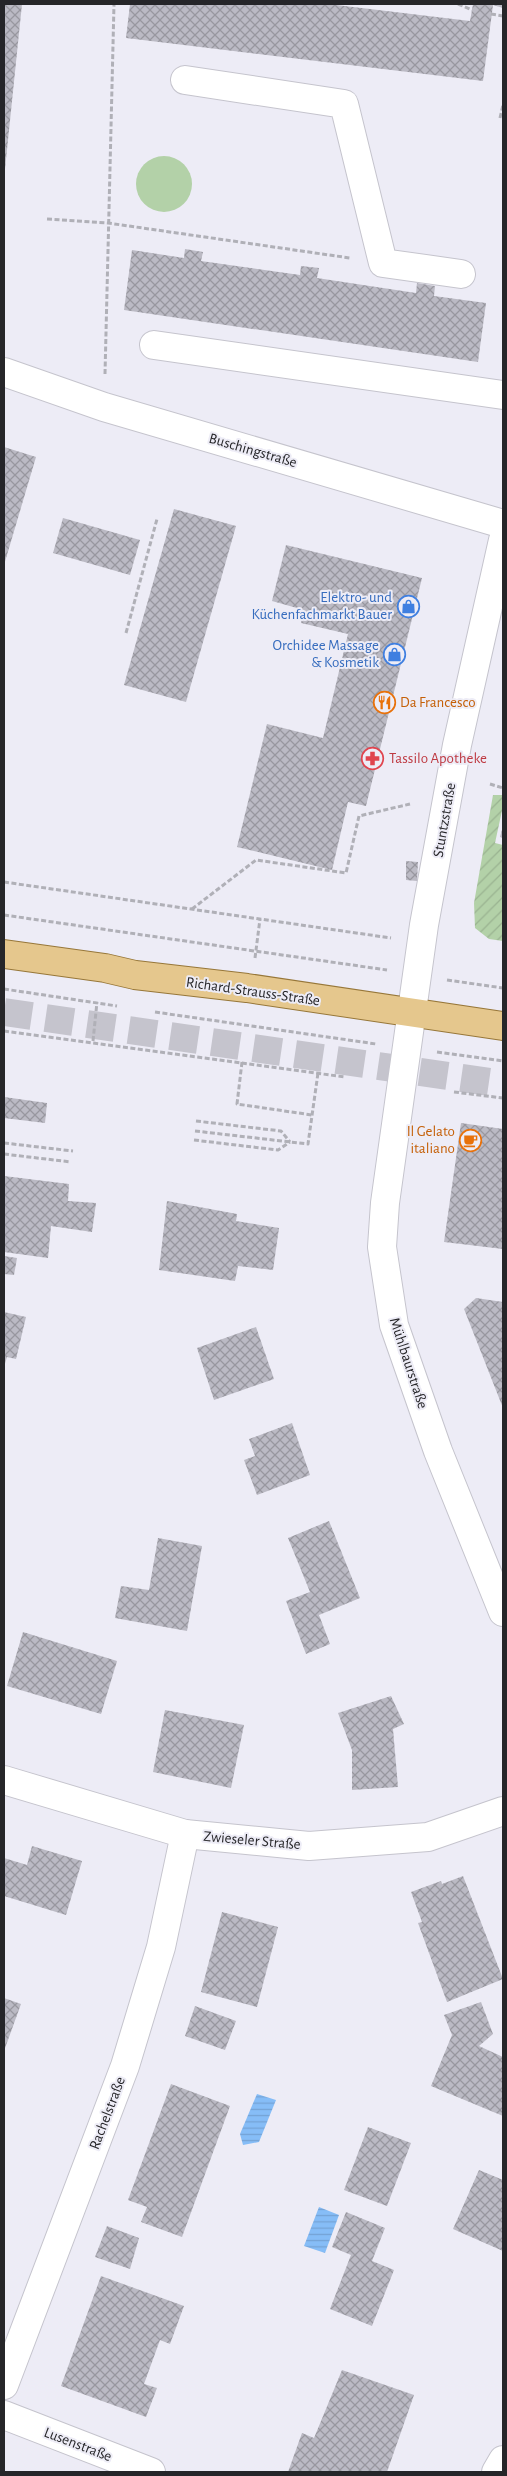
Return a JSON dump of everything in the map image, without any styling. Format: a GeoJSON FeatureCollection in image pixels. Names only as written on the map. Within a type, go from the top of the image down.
{"type":"FeatureCollection","features":[{"type":"Feature","properties":{"kind":"main road","name":"Richard-Strauss-Straße"},"geometry":{"type":"LineString","coordinates":[[4,954],[105,968],[135,975],[247,988],[503,1026]]}},
{"type":"Feature","properties":{"kind":"street"},"geometry":{"type":"LineString","coordinates":[[185,80],[344,104],[383,263],[461,274]]}},
{"type":"Feature","properties":{"kind":"street"},"geometry":{"type":"LineString","coordinates":[[154,345],[503,395]]}},
{"type":"Feature","properties":{"kind":"street","name":"Buschingstraße"},"geometry":{"type":"LineString","coordinates":[[4,372],[104,407],[503,524]]}},
{"type":"Feature","properties":{"kind":"street","name":"Stuntzstraße"},"geometry":{"type":"LineString","coordinates":[[412,1013],[457,745],[503,540]]}},
{"type":"Feature","properties":{"kind":"street","name":"Mühlbaurstraße"},"geometry":{"type":"LineString","coordinates":[[412,1013],[382,1247],[394,1325],[438,1451],[503,1612]]}},
{"type":"Feature","properties":{"kind":"street","name":"Zwieseler Straße"},"geometry":{"type":"LineString","coordinates":[[4,1780],[185,1834],[319,1845],[428,1837],[503,1810]]}},
{"type":"Feature","properties":{"kind":"street","name":"Rachelstraße"},"geometry":{"type":"LineString","coordinates":[[4,2385],[125,2066],[161,1947],[185,1834]]}},
{"type":"Feature","properties":{"kind":"street","name":"Lusenstraße"},"geometry":{"type":"LineString","coordinates":[[4,2415],[151,2472]]}},
{"type":"Feature","properties":{"kind":"street"},"geometry":{"type":"LineString","coordinates":[[496,2472],[503,2460]]}},
{"type":"Feature","properties":{"kind":"path"},"geometry":{"type":"LineString","coordinates":[[104,407],[114,4]]}},
{"type":"Feature","properties":{"kind":"path"},"geometry":{"type":"LineString","coordinates":[[458,4],[472,10]]}},
{"type":"Feature","properties":{"kind":"path"},"geometry":{"type":"LineString","coordinates":[[491,14],[503,16]]}},
{"type":"Feature","properties":{"kind":"path"},"geometry":{"type":"LineString","coordinates":[[500,118],[503,105]]}},
{"type":"Feature","properties":{"kind":"path"},"geometry":{"type":"LineString","coordinates":[[47,219],[108,223],[383,263]]}},
{"type":"Feature","properties":{"kind":"path"},"geometry":{"type":"LineString","coordinates":[[126,633],[157,519]]}},
{"type":"Feature","properties":{"kind":"path"},"geometry":{"type":"LineString","coordinates":[[490,784],[503,788]]}},
{"type":"Feature","properties":{"kind":"path"},"geometry":{"type":"LineString","coordinates":[[192,909],[256,860],[346,873],[359,816],[410,804]]}},
{"type":"Feature","properties":{"kind":"path"},"geometry":{"type":"LineString","coordinates":[[4,882],[395,939]]}},
{"type":"Feature","properties":{"kind":"path"},"geometry":{"type":"LineString","coordinates":[[4,915],[256,950],[503,988]]}},
{"type":"Feature","properties":{"kind":"path"},"geometry":{"type":"LineString","coordinates":[[254,964],[260,919]]}},
{"type":"Feature","properties":{"kind":"path"},"geometry":{"type":"LineString","coordinates":[[4,989],[126,1007]]}},
{"type":"Feature","properties":{"kind":"path"},"geometry":{"type":"LineString","coordinates":[[93,1041],[98,994]]}},
{"type":"Feature","properties":{"kind":"path"},"geometry":{"type":"LineString","coordinates":[[146,1010],[350,1042],[407,1047],[503,1061]]}},
{"type":"Feature","properties":{"kind":"path"},"geometry":{"type":"LineString","coordinates":[[4,1031],[93,1041],[345,1078]]}},
{"type":"Feature","properties":{"kind":"path"},"geometry":{"type":"LineString","coordinates":[[242,1062],[237,1104],[312,1115]]}},
{"type":"Feature","properties":{"kind":"path"},"geometry":{"type":"LineString","coordinates":[[195,1131],[308,1144],[318,1073]]}},
{"type":"Feature","properties":{"kind":"path"},"geometry":{"type":"LineString","coordinates":[[454,1092],[503,1098]]}},
{"type":"Feature","properties":{"kind":"path"},"geometry":{"type":"LineString","coordinates":[[196,1121],[280,1131],[290,1142]]}},
{"type":"Feature","properties":{"kind":"path"},"geometry":{"type":"LineString","coordinates":[[194,1140],[278,1150],[290,1142]]}},
{"type":"Feature","properties":{"kind":"path"},"geometry":{"type":"LineString","coordinates":[[4,1143],[73,1151]]}},
{"type":"Feature","properties":{"kind":"path"},"geometry":{"type":"LineString","coordinates":[[4,1154],[71,1162]]}},
{"type":"Feature","properties":{"kind":"green space"},"geometry":{"type":"Polygon","coordinates":[[[164,156],[179,161],[187,169],[192,184],[187,199],[179,207],[164,212],[149,207],[141,199],[136,184],[141,169],[149,161],[164,156]]]}},
{"type":"Feature","properties":{"kind":"green space"},"geometry":{"type":"Polygon","coordinates":[[[493,795],[503,795],[503,806],[495,843],[503,845],[503,941],[489,939],[475,928],[474,903],[493,795]]]}},
{"type":"Feature","properties":{"kind":"water"},"geometry":{"type":"Polygon","coordinates":[[[257,2094],[276,2100],[259,2142],[243,2145],[240,2134],[257,2094]]]}},
{"type":"Feature","properties":{"kind":"water"},"geometry":{"type":"Polygon","coordinates":[[[319,2207],[339,2215],[325,2253],[304,2246],[319,2207]]]}},
{"type":"Feature","properties":{"kind":"building"},"geometry":{"type":"Polygon","coordinates":[[[4,4],[22,4],[5,169],[4,169],[4,4]]]}},
{"type":"Feature","properties":{"kind":"building"},"geometry":{"type":"Polygon","coordinates":[[[130,4],[328,4],[470,21],[473,4],[503,4],[503,8],[493,5],[483,81],[126,38],[130,4]]]}},
{"type":"Feature","properties":{"kind":"building"},"geometry":{"type":"Polygon","coordinates":[[[185,249],[203,252],[201,261],[300,275],[301,266],[319,268],[317,278],[416,293],[417,283],[435,286],[434,296],[486,303],[478,362],[124,310],[132,250],[184,258],[185,249]]]}},
{"type":"Feature","properties":{"kind":"building"},"geometry":{"type":"Polygon","coordinates":[[[4,447],[36,457],[4,565],[4,447]]]}},
{"type":"Feature","properties":{"kind":"building"},"geometry":{"type":"Polygon","coordinates":[[[174,509],[236,526],[186,702],[124,685],[174,509]]]}},
{"type":"Feature","properties":{"kind":"building"},"geometry":{"type":"Polygon","coordinates":[[[63,518],[140,540],[130,575],[53,553],[63,518]]]}},
{"type":"Feature","properties":{"kind":"building"},"geometry":{"type":"Polygon","coordinates":[[[286,545],[422,578],[366,806],[348,802],[332,870],[237,847],[267,724],[323,738],[348,634],[301,623],[304,610],[272,601],[286,545]]]}},
{"type":"Feature","properties":{"kind":"building"},"geometry":{"type":"Polygon","coordinates":[[[503,826],[503,838],[500,837],[503,826]]]}},
{"type":"Feature","properties":{"kind":"building"},"geometry":{"type":"Polygon","coordinates":[[[406,861],[418,862],[417,881],[406,880],[406,861]]]}},
{"type":"Feature","properties":{"kind":"building"},"geometry":{"type":"Polygon","coordinates":[[[4,1097],[47,1103],[45,1123],[4,1118],[4,1097]]]}},
{"type":"Feature","properties":{"kind":"building"},"geometry":{"type":"Polygon","coordinates":[[[461,1123],[503,1129],[503,1249],[444,1242],[461,1123]]]}},
{"type":"Feature","properties":{"kind":"building"},"geometry":{"type":"Polygon","coordinates":[[[4,1176],[69,1184],[68,1201],[96,1203],[92,1232],[51,1226],[48,1258],[4,1252],[4,1176]]]}},
{"type":"Feature","properties":{"kind":"building"},"geometry":{"type":"Polygon","coordinates":[[[167,1201],[237,1214],[236,1221],[279,1228],[273,1270],[238,1266],[235,1281],[159,1270],[167,1201]]]}},
{"type":"Feature","properties":{"kind":"building"},"geometry":{"type":"Polygon","coordinates":[[[4,1256],[17,1258],[14,1275],[4,1274],[4,1256]]]}},
{"type":"Feature","properties":{"kind":"building"},"geometry":{"type":"Polygon","coordinates":[[[476,1298],[503,1302],[503,1408],[464,1309],[476,1298]]]}},
{"type":"Feature","properties":{"kind":"building"},"geometry":{"type":"Polygon","coordinates":[[[4,1312],[26,1317],[16,1359],[7,1357],[4,1367],[4,1312]]]}},
{"type":"Feature","properties":{"kind":"building"},"geometry":{"type":"Polygon","coordinates":[[[256,1327],[274,1379],[214,1400],[197,1348],[256,1327]]]}},
{"type":"Feature","properties":{"kind":"building"},"geometry":{"type":"Polygon","coordinates":[[[292,1423],[310,1475],[257,1495],[244,1460],[255,1456],[249,1439],[292,1423]]]}},
{"type":"Feature","properties":{"kind":"building"},"geometry":{"type":"Polygon","coordinates":[[[329,1521],[360,1598],[319,1615],[330,1644],[306,1654],[286,1601],[310,1592],[288,1538],[329,1521]]]}},
{"type":"Feature","properties":{"kind":"building"},"geometry":{"type":"Polygon","coordinates":[[[158,1538],[202,1546],[187,1631],[115,1618],[121,1586],[149,1590],[158,1538]]]}},
{"type":"Feature","properties":{"kind":"building"},"geometry":{"type":"Polygon","coordinates":[[[23,1632],[117,1661],[101,1714],[7,1686],[23,1632]]]}},
{"type":"Feature","properties":{"kind":"building"},"geometry":{"type":"Polygon","coordinates":[[[391,1696],[404,1724],[393,1729],[398,1787],[352,1790],[352,1750],[338,1713],[391,1696]]]}},
{"type":"Feature","properties":{"kind":"building"},"geometry":{"type":"Polygon","coordinates":[[[165,1710],[244,1725],[231,1788],[153,1772],[165,1710]]]}},
{"type":"Feature","properties":{"kind":"building"},"geometry":{"type":"Polygon","coordinates":[[[32,1846],[82,1861],[66,1915],[4,1896],[4,1858],[27,1865],[32,1846]]]}},
{"type":"Feature","properties":{"kind":"building"},"geometry":{"type":"Polygon","coordinates":[[[463,1876],[503,1979],[447,2002],[418,1923],[422,1922],[411,1892],[441,1881],[442,1884],[463,1876]]]}},
{"type":"Feature","properties":{"kind":"building"},"geometry":{"type":"Polygon","coordinates":[[[222,1912],[278,1927],[257,2007],[201,1992],[222,1912]]]}},
{"type":"Feature","properties":{"kind":"building"},"geometry":{"type":"Polygon","coordinates":[[[4,1998],[21,2004],[4,2051],[4,1998]]]}},
{"type":"Feature","properties":{"kind":"building"},"geometry":{"type":"Polygon","coordinates":[[[481,2002],[493,2034],[479,2046],[503,2057],[503,2116],[431,2086],[452,2035],[444,2015],[481,2002]]]}},
{"type":"Feature","properties":{"kind":"building"},"geometry":{"type":"Polygon","coordinates":[[[195,2006],[236,2021],[225,2050],[185,2036],[195,2006]]]}},
{"type":"Feature","properties":{"kind":"building"},"geometry":{"type":"Polygon","coordinates":[[[171,2084],[230,2106],[182,2237],[141,2222],[147,2207],[128,2200],[171,2084]]]}},
{"type":"Feature","properties":{"kind":"building"},"geometry":{"type":"Polygon","coordinates":[[[368,2127],[411,2143],[387,2206],[344,2190],[368,2127]]]}},
{"type":"Feature","properties":{"kind":"building"},"geometry":{"type":"Polygon","coordinates":[[[479,2170],[503,2180],[503,2251],[453,2229],[479,2170]]]}},
{"type":"Feature","properties":{"kind":"building"},"geometry":{"type":"Polygon","coordinates":[[[346,2212],[385,2228],[372,2261],[394,2270],[372,2326],[330,2309],[351,2255],[332,2247],[346,2212]]]}},
{"type":"Feature","properties":{"kind":"building"},"geometry":{"type":"Polygon","coordinates":[[[107,2226],[139,2238],[130,2269],[95,2257],[107,2226]]]}},
{"type":"Feature","properties":{"kind":"building"},"geometry":{"type":"Polygon","coordinates":[[[101,2276],[184,2306],[170,2344],[160,2340],[144,2384],[157,2388],[146,2417],[61,2386],[101,2276]]]}},
{"type":"Feature","properties":{"kind":"building"},"geometry":{"type":"Polygon","coordinates":[[[342,2370],[414,2395],[387,2472],[288,2472],[302,2433],[314,2438],[342,2370]]]}},
{"type":"Feature","properties":{"kind":"tunnel"},"geometry":{"type":"LineString","coordinates":[[4,1012],[503,1084]]}},
{"type":"Feature","properties":{"kind":"place","name":"Elektro- und Küchenfachmarkt Bauer"},"geometry":{"type":"Point","coordinates":[408,606]}},
{"type":"Feature","properties":{"kind":"place","name":"Orchidee Massage & Kosmetik"},"geometry":{"type":"Point","coordinates":[395,654]}},
{"type":"Feature","properties":{"kind":"place","name":"Da Francesco"},"geometry":{"type":"Point","coordinates":[384,702]}},
{"type":"Feature","properties":{"kind":"place","name":"Tassilo Apotheke"},"geometry":{"type":"Point","coordinates":[373,758]}},
{"type":"Feature","properties":{"kind":"place","name":"Il Gelato italiano"},"geometry":{"type":"Point","coordinates":[471,1140]}}]}
